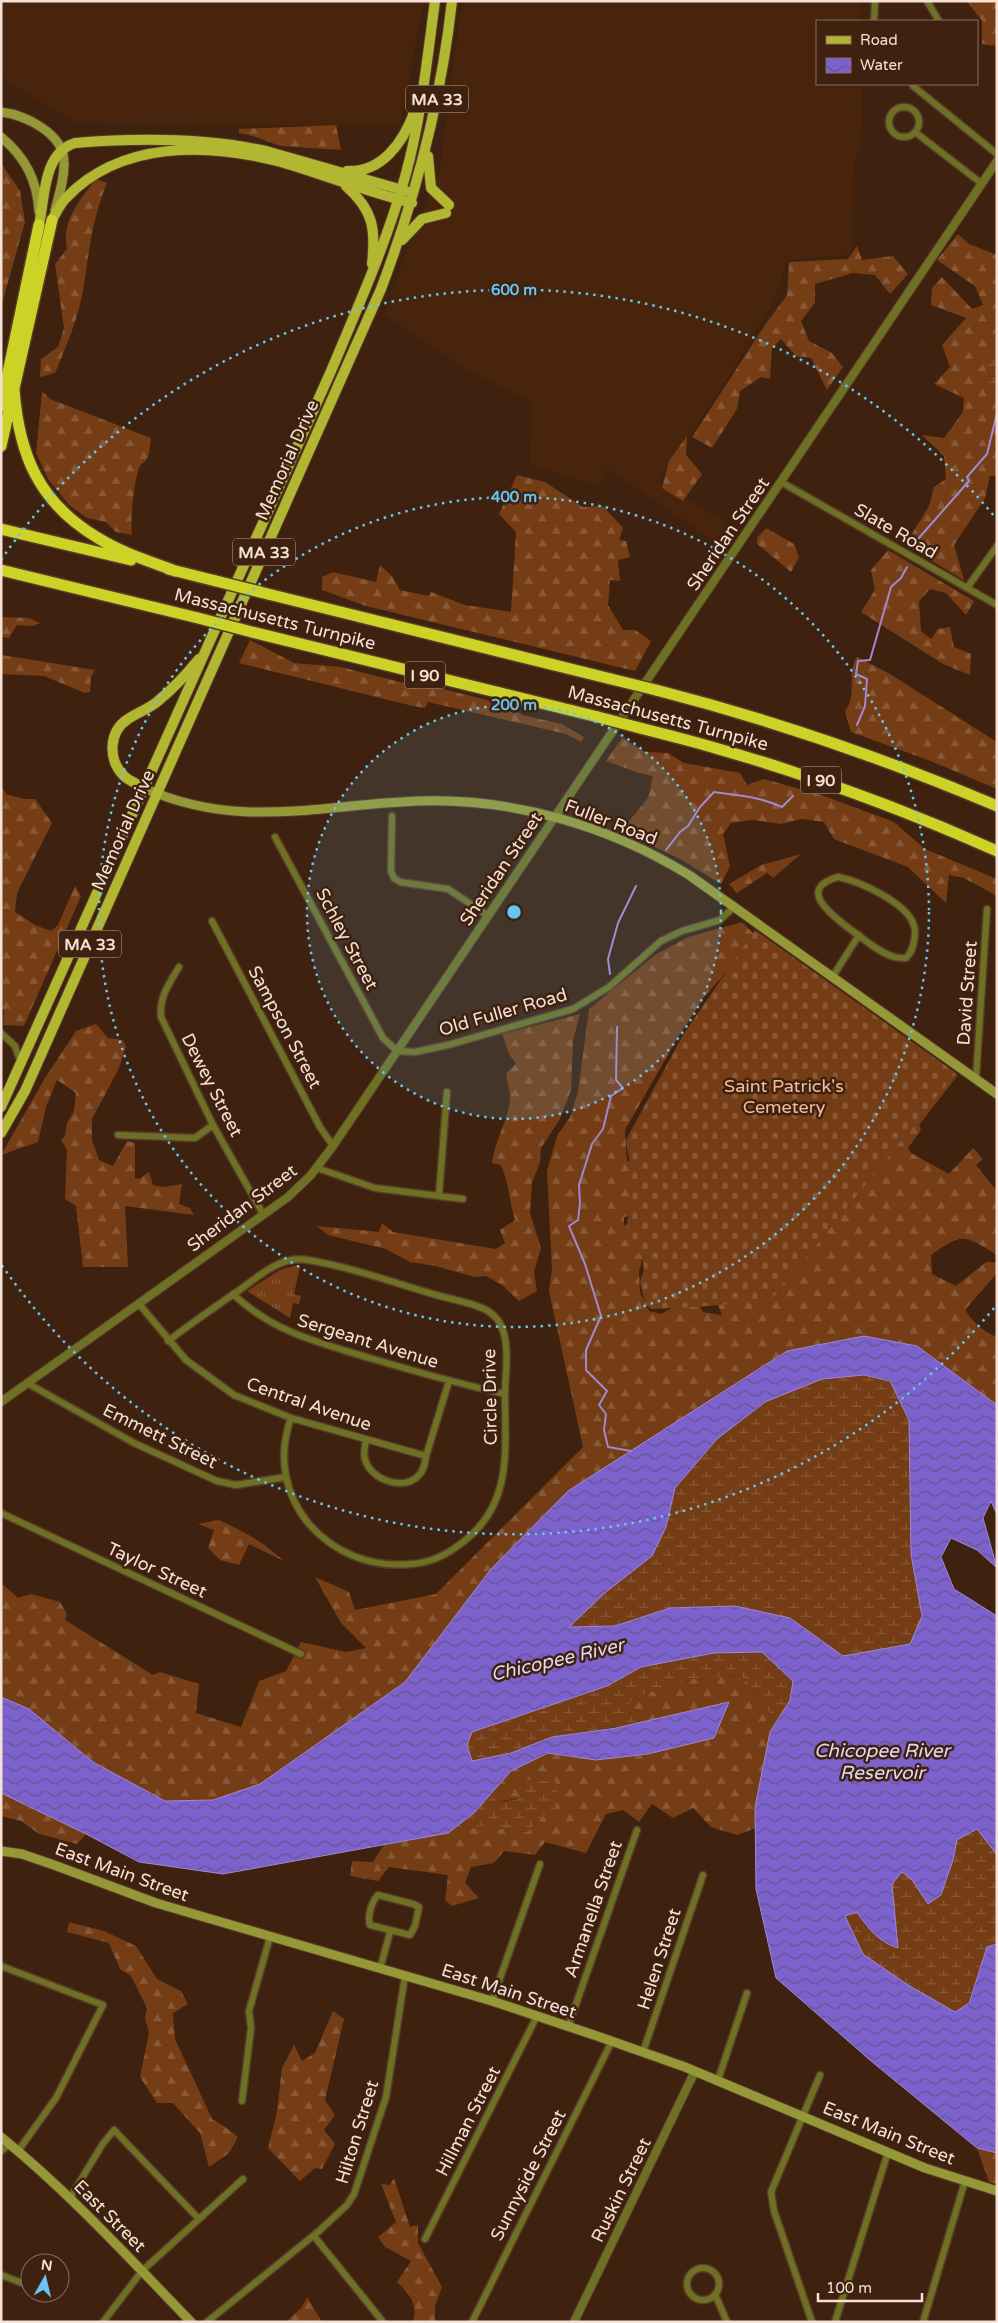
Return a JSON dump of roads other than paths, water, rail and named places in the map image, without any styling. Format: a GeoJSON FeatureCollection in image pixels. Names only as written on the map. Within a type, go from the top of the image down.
{"type":"FeatureCollection","features":[{"type":"Feature","properties":{"kind":"highway"},"geometry":{"type":"LineString","coordinates":[[1,406],[7,392],[52,220]]}},
{"type":"Feature","properties":{"kind":"highway"},"geometry":{"type":"LineString","coordinates":[[1,446],[7,392],[39,225]]}},
{"type":"Feature","properties":{"kind":"highway"},"geometry":{"type":"LineString","coordinates":[[7,392],[26,458],[43,488],[57,506],[98,539],[175,571]]}},
{"type":"Feature","properties":{"kind":"highway","name":"Massachusetts Turnpike"},"geometry":{"type":"LineString","coordinates":[[1,529],[717,705],[826,739],[901,766],[997,806]]}},
{"type":"Feature","properties":{"kind":"highway","name":"Massachusetts Turnpike"},"geometry":{"type":"LineString","coordinates":[[1,572],[34,578],[198,618],[724,750],[825,782],[902,810],[997,851]]}},
{"type":"Feature","properties":{"kind":"main road","name":"Memorial Drive"},"geometry":{"type":"LineString","coordinates":[[1,1107],[6,1090],[21,1064],[310,417],[381,252],[415,134],[435,1]]}},
{"type":"Feature","properties":{"kind":"main road","name":"Memorial Drive"},"geometry":{"type":"LineString","coordinates":[[1,1133],[25,1091],[373,308],[397,247],[413,198],[440,84],[452,1]]}},
{"type":"Feature","properties":{"kind":"main road"},"geometry":{"type":"LineString","coordinates":[[334,169],[354,171],[366,169],[392,152],[407,132],[422,92]]}},
{"type":"Feature","properties":{"kind":"main road"},"geometry":{"type":"LineString","coordinates":[[1,112],[38,125],[54,138],[61,150],[64,159],[64,169],[52,220]]}},
{"type":"Feature","properties":{"kind":"main road"},"geometry":{"type":"LineString","coordinates":[[1,137],[16,150],[29,170],[38,196],[39,225]]}},
{"type":"Feature","properties":{"kind":"main road"},"geometry":{"type":"LineString","coordinates":[[39,225],[50,167],[61,150],[75,143],[219,142],[266,150],[334,169],[399,194]]}},
{"type":"Feature","properties":{"kind":"main road"},"geometry":{"type":"LineString","coordinates":[[397,247],[410,229],[422,219],[447,209],[431,188],[426,144]]}},
{"type":"Feature","properties":{"kind":"main road"},"geometry":{"type":"LineString","coordinates":[[52,220],[64,199],[82,183],[126,159],[152,152],[197,150],[232,152],[280,162],[343,183],[413,198]]}},
{"type":"Feature","properties":{"kind":"main road"},"geometry":{"type":"LineString","coordinates":[[343,183],[359,197],[367,209],[373,228],[374,244],[370,277]]}},
{"type":"Feature","properties":{"kind":"main road"},"geometry":{"type":"LineString","coordinates":[[310,417],[320,424]]}},
{"type":"Feature","properties":{"kind":"main road"},"geometry":{"type":"LineString","coordinates":[[144,788],[125,778],[116,767],[112,755],[113,742],[118,729],[127,719],[153,706],[179,684],[208,646]]}},
{"type":"Feature","properties":{"kind":"main road","name":"Fuller Road"},"geometry":{"type":"LineString","coordinates":[[144,788],[200,806],[250,813],[315,811],[392,802],[454,801],[514,808],[554,817],[604,833],[652,854],[689,875],[736,906],[997,1094]]}},
{"type":"Feature","properties":{"kind":"main road","name":"East Main Street"},"geometry":{"type":"LineString","coordinates":[[1,1851],[22,1854],[156,1903],[492,2000],[718,2080],[925,2168],[997,2191]]}},
{"type":"Feature","properties":{"kind":"main road","name":"East Street"},"geometry":{"type":"LineString","coordinates":[[1,2137],[18,2150],[70,2198],[191,2322]]}},
{"type":"Feature","properties":{"kind":"street"},"geometry":{"type":"LineString","coordinates":[[874,20],[875,1]]}},
{"type":"Feature","properties":{"kind":"street"},"geometry":{"type":"LineString","coordinates":[[927,1],[938,20]]}},
{"type":"Feature","properties":{"kind":"street"},"geometry":{"type":"LineString","coordinates":[[914,85],[997,154]]}},
{"type":"Feature","properties":{"kind":"street"},"geometry":{"type":"LineString","coordinates":[[901,108],[914,111],[918,119],[914,132],[906,137],[892,131],[889,122],[893,112],[901,108]]}},
{"type":"Feature","properties":{"kind":"street"},"geometry":{"type":"LineString","coordinates":[[914,132],[981,183]]}},
{"type":"Feature","properties":{"kind":"street","name":"Sheridan Street"},"geometry":{"type":"LineString","coordinates":[[1,1402],[288,1197],[317,1168],[997,161]]}},
{"type":"Feature","properties":{"kind":"street","name":"Slate Road"},"geometry":{"type":"LineString","coordinates":[[781,482],[997,605]]}},
{"type":"Feature","properties":{"kind":"street"},"geometry":{"type":"LineString","coordinates":[[966,588],[997,546]]}},
{"type":"Feature","properties":{"kind":"street"},"geometry":{"type":"LineString","coordinates":[[392,816],[391,871],[394,878],[400,882],[448,889],[487,915]]}},
{"type":"Feature","properties":{"kind":"street","name":"Schley Street"},"geometry":{"type":"LineString","coordinates":[[275,837],[383,1038],[397,1051]]}},
{"type":"Feature","properties":{"kind":"street"},"geometry":{"type":"LineString","coordinates":[[838,877],[852,880],[874,890],[895,904],[914,925],[914,944],[911,953],[906,958],[895,957],[879,950],[859,935],[824,909],[820,902],[818,894],[820,887],[828,880],[838,877]]}},
{"type":"Feature","properties":{"kind":"street","name":"Old Fuller Road"},"geometry":{"type":"LineString","coordinates":[[397,1051],[415,1052],[573,1009],[609,987],[660,941],[682,931],[720,920],[736,906]]}},
{"type":"Feature","properties":{"kind":"street","name":"David Street"},"geometry":{"type":"LineString","coordinates":[[976,1078],[987,909]]}},
{"type":"Feature","properties":{"kind":"street","name":"Sampson Street"},"geometry":{"type":"LineString","coordinates":[[212,921],[266,1019],[320,1128],[333,1146]]}},
{"type":"Feature","properties":{"kind":"street"},"geometry":{"type":"LineString","coordinates":[[833,976],[859,935]]}},
{"type":"Feature","properties":{"kind":"street","name":"Dewey Street"},"geometry":{"type":"LineString","coordinates":[[179,967],[160,1003],[161,1017],[213,1124],[263,1214]]}},
{"type":"Feature","properties":{"kind":"street"},"geometry":{"type":"LineString","coordinates":[[1,1033],[15,1046],[21,1064]]}},
{"type":"Feature","properties":{"kind":"street"},"geometry":{"type":"LineString","coordinates":[[439,1195],[447,1092]]}},
{"type":"Feature","properties":{"kind":"street"},"geometry":{"type":"LineString","coordinates":[[118,1136],[195,1138],[213,1124]]}},
{"type":"Feature","properties":{"kind":"street"},"geometry":{"type":"LineString","coordinates":[[317,1168],[375,1188],[463,1198]]}},
{"type":"Feature","properties":{"kind":"street","name":"Circle Drive"},"geometry":{"type":"LineString","coordinates":[[168,1341],[277,1265],[288,1260],[299,1259],[369,1276],[487,1311],[502,1328],[504,1337],[505,1468],[494,1505],[484,1522],[469,1538],[451,1551],[430,1561],[410,1565],[380,1564],[360,1560],[341,1552],[322,1539],[307,1523],[296,1504],[286,1477],[286,1438],[291,1418]]}},
{"type":"Feature","properties":{"kind":"street","name":"Sergeant Avenue"},"geometry":{"type":"LineString","coordinates":[[233,1294],[244,1305],[292,1334],[449,1381],[505,1394]]}},
{"type":"Feature","properties":{"kind":"street","name":"Central Avenue"},"geometry":{"type":"LineString","coordinates":[[139,1304],[168,1341],[186,1360],[234,1395],[291,1418],[426,1456]]}},
{"type":"Feature","properties":{"kind":"street"},"geometry":{"type":"LineString","coordinates":[[366,1440],[364,1454],[366,1464],[377,1476],[391,1482],[404,1482],[416,1478],[423,1468],[449,1381]]}},
{"type":"Feature","properties":{"kind":"street","name":"Emmett Street"},"geometry":{"type":"LineString","coordinates":[[27,1383],[134,1443],[216,1481],[236,1485],[286,1477]]}},
{"type":"Feature","properties":{"kind":"street","name":"Taylor Street"},"geometry":{"type":"LineString","coordinates":[[1,1513],[301,1654]]}},
{"type":"Feature","properties":{"kind":"street","name":"Armanella Street"},"geometry":{"type":"LineString","coordinates":[[568,2027],[637,1830]]}},
{"type":"Feature","properties":{"kind":"street"},"geometry":{"type":"LineString","coordinates":[[492,2000],[540,1864]]}},
{"type":"Feature","properties":{"kind":"street","name":"Helen Street"},"geometry":{"type":"LineString","coordinates":[[643,2052],[703,1875]]}},
{"type":"Feature","properties":{"kind":"street"},"geometry":{"type":"LineString","coordinates":[[378,1895],[419,1907],[415,1926],[410,1935],[390,1932],[370,1925],[368,1921],[374,1900],[378,1895]]}},
{"type":"Feature","properties":{"kind":"street"},"geometry":{"type":"LineString","coordinates":[[380,1969],[390,1932]]}},
{"type":"Feature","properties":{"kind":"street"},"geometry":{"type":"LineString","coordinates":[[242,2101],[251,2028],[249,2011],[270,1937]]}},
{"type":"Feature","properties":{"kind":"street"},"geometry":{"type":"LineString","coordinates":[[1,1966],[102,2005],[56,2098],[18,2150]]}},
{"type":"Feature","properties":{"kind":"street","name":"Hilton Street"},"geometry":{"type":"LineString","coordinates":[[207,2322],[314,2236],[347,2205],[354,2194],[386,2097],[405,1976]]}},
{"type":"Feature","properties":{"kind":"street"},"geometry":{"type":"LineString","coordinates":[[718,2080],[747,1993]]}},
{"type":"Feature","properties":{"kind":"street","name":"Hillman Street"},"geometry":{"type":"LineString","coordinates":[[425,2240],[537,2016]]}},
{"type":"Feature","properties":{"kind":"street","name":"Sunnyside Street"},"geometry":{"type":"LineString","coordinates":[[472,2322],[612,2042]]}},
{"type":"Feature","properties":{"kind":"street","name":"Ruskin Street"},"geometry":{"type":"LineString","coordinates":[[574,2322],[694,2071]]}},
{"type":"Feature","properties":{"kind":"street"},"geometry":{"type":"LineString","coordinates":[[812,2322],[784,2243],[771,2198],[773,2187],[820,2075]]}},
{"type":"Feature","properties":{"kind":"street"},"geometry":{"type":"LineString","coordinates":[[70,2198],[102,2145],[114,2130],[198,2218]]}},
{"type":"Feature","properties":{"kind":"street"},"geometry":{"type":"LineString","coordinates":[[1,2151],[10,2144]]}},
{"type":"Feature","properties":{"kind":"street"},"geometry":{"type":"LineString","coordinates":[[834,2322],[888,2152]]}},
{"type":"Feature","properties":{"kind":"street"},"geometry":{"type":"LineString","coordinates":[[103,2322],[142,2272],[243,2178]]}},
{"type":"Feature","properties":{"kind":"street"},"geometry":{"type":"LineString","coordinates":[[923,2322],[965,2181]]}},
{"type":"Feature","properties":{"kind":"street"},"geometry":{"type":"LineString","coordinates":[[314,2236],[382,2322]]}},
{"type":"Feature","properties":{"kind":"street"},"geometry":{"type":"LineString","coordinates":[[715,2294],[706,2299],[694,2297],[687,2286],[690,2275],[701,2268],[711,2270],[718,2282],[715,2294],[726,2322]]}},
{"type":"Feature","properties":{"kind":"street"},"geometry":{"type":"LineString","coordinates":[[1,2275],[20,2282]]}},
{"type":"Feature","properties":{"kind":"water","name":"Chicopee River Reservoir"},"geometry":{"type":"Polygon","coordinates":[[[864,1336],[917,1346],[997,1405],[997,1515],[991,1501],[983,1518],[997,1568],[977,1550],[951,1538],[941,1557],[954,1589],[997,1616],[997,1855],[977,1829],[957,1840],[953,1860],[941,1895],[928,1904],[912,1880],[902,1872],[892,1884],[898,1948],[885,1942],[875,1934],[857,1912],[845,1916],[863,1954],[908,1985],[955,2012],[969,2003],[987,1947],[997,1944],[997,2153],[977,2148],[871,2061],[776,1978],[756,1889],[755,1807],[770,1732],[790,1700],[793,1681],[762,1652],[714,1653],[641,1667],[607,1686],[472,1732],[467,1745],[472,1761],[511,1753],[552,1737],[616,1728],[729,1702],[714,1738],[648,1754],[596,1760],[548,1753],[511,1771],[474,1813],[448,1833],[223,1874],[139,1862],[1,1793],[1,1697],[29,1709],[93,1762],[165,1801],[213,1800],[260,1784],[405,1682],[491,1569],[568,1491],[787,1351],[864,1336]],[[864,1375],[822,1379],[765,1402],[717,1439],[675,1488],[666,1527],[652,1556],[606,1592],[569,1627],[615,1626],[670,1608],[735,1606],[790,1618],[843,1656],[910,1644],[922,1616],[911,1554],[909,1420],[890,1381],[864,1375]]]}},
{"type":"Feature","properties":{"kind":"waterway"},"geometry":{"type":"LineString","coordinates":[[917,550],[920,545],[918,539],[969,481],[967,477],[987,454],[997,413]]}},
{"type":"Feature","properties":{"kind":"waterway"},"geometry":{"type":"LineString","coordinates":[[857,725],[865,706],[867,679],[856,674],[858,661],[870,660],[891,587],[901,578],[907,567]]}},
{"type":"Feature","properties":{"kind":"waterway"},"geometry":{"type":"LineString","coordinates":[[666,850],[680,832],[688,826],[700,807],[714,792],[756,798],[782,807],[793,796]]}},
{"type":"Feature","properties":{"kind":"waterway"},"geometry":{"type":"LineString","coordinates":[[610,974],[608,959],[618,923],[636,886]]}},
{"type":"Feature","properties":{"kind":"waterway"},"geometry":{"type":"LineString","coordinates":[[617,1027],[616,1080],[623,1088],[611,1096],[603,1129],[592,1144],[579,1185],[580,1203],[578,1220],[569,1226],[585,1264],[601,1316],[586,1350],[586,1370],[607,1391],[599,1405],[606,1414],[604,1430],[608,1447],[631,1451]]}},
{"type":"Feature","properties":{"kind":"park label","name":"Saint Patrick's Cemetery"},"geometry":{"type":"Point","coordinates":[784,1096]}},
{"type":"Feature","properties":{"kind":"water label","name":"Chicopee River"},"geometry":{"type":"Point","coordinates":[557,1659]}}]}
